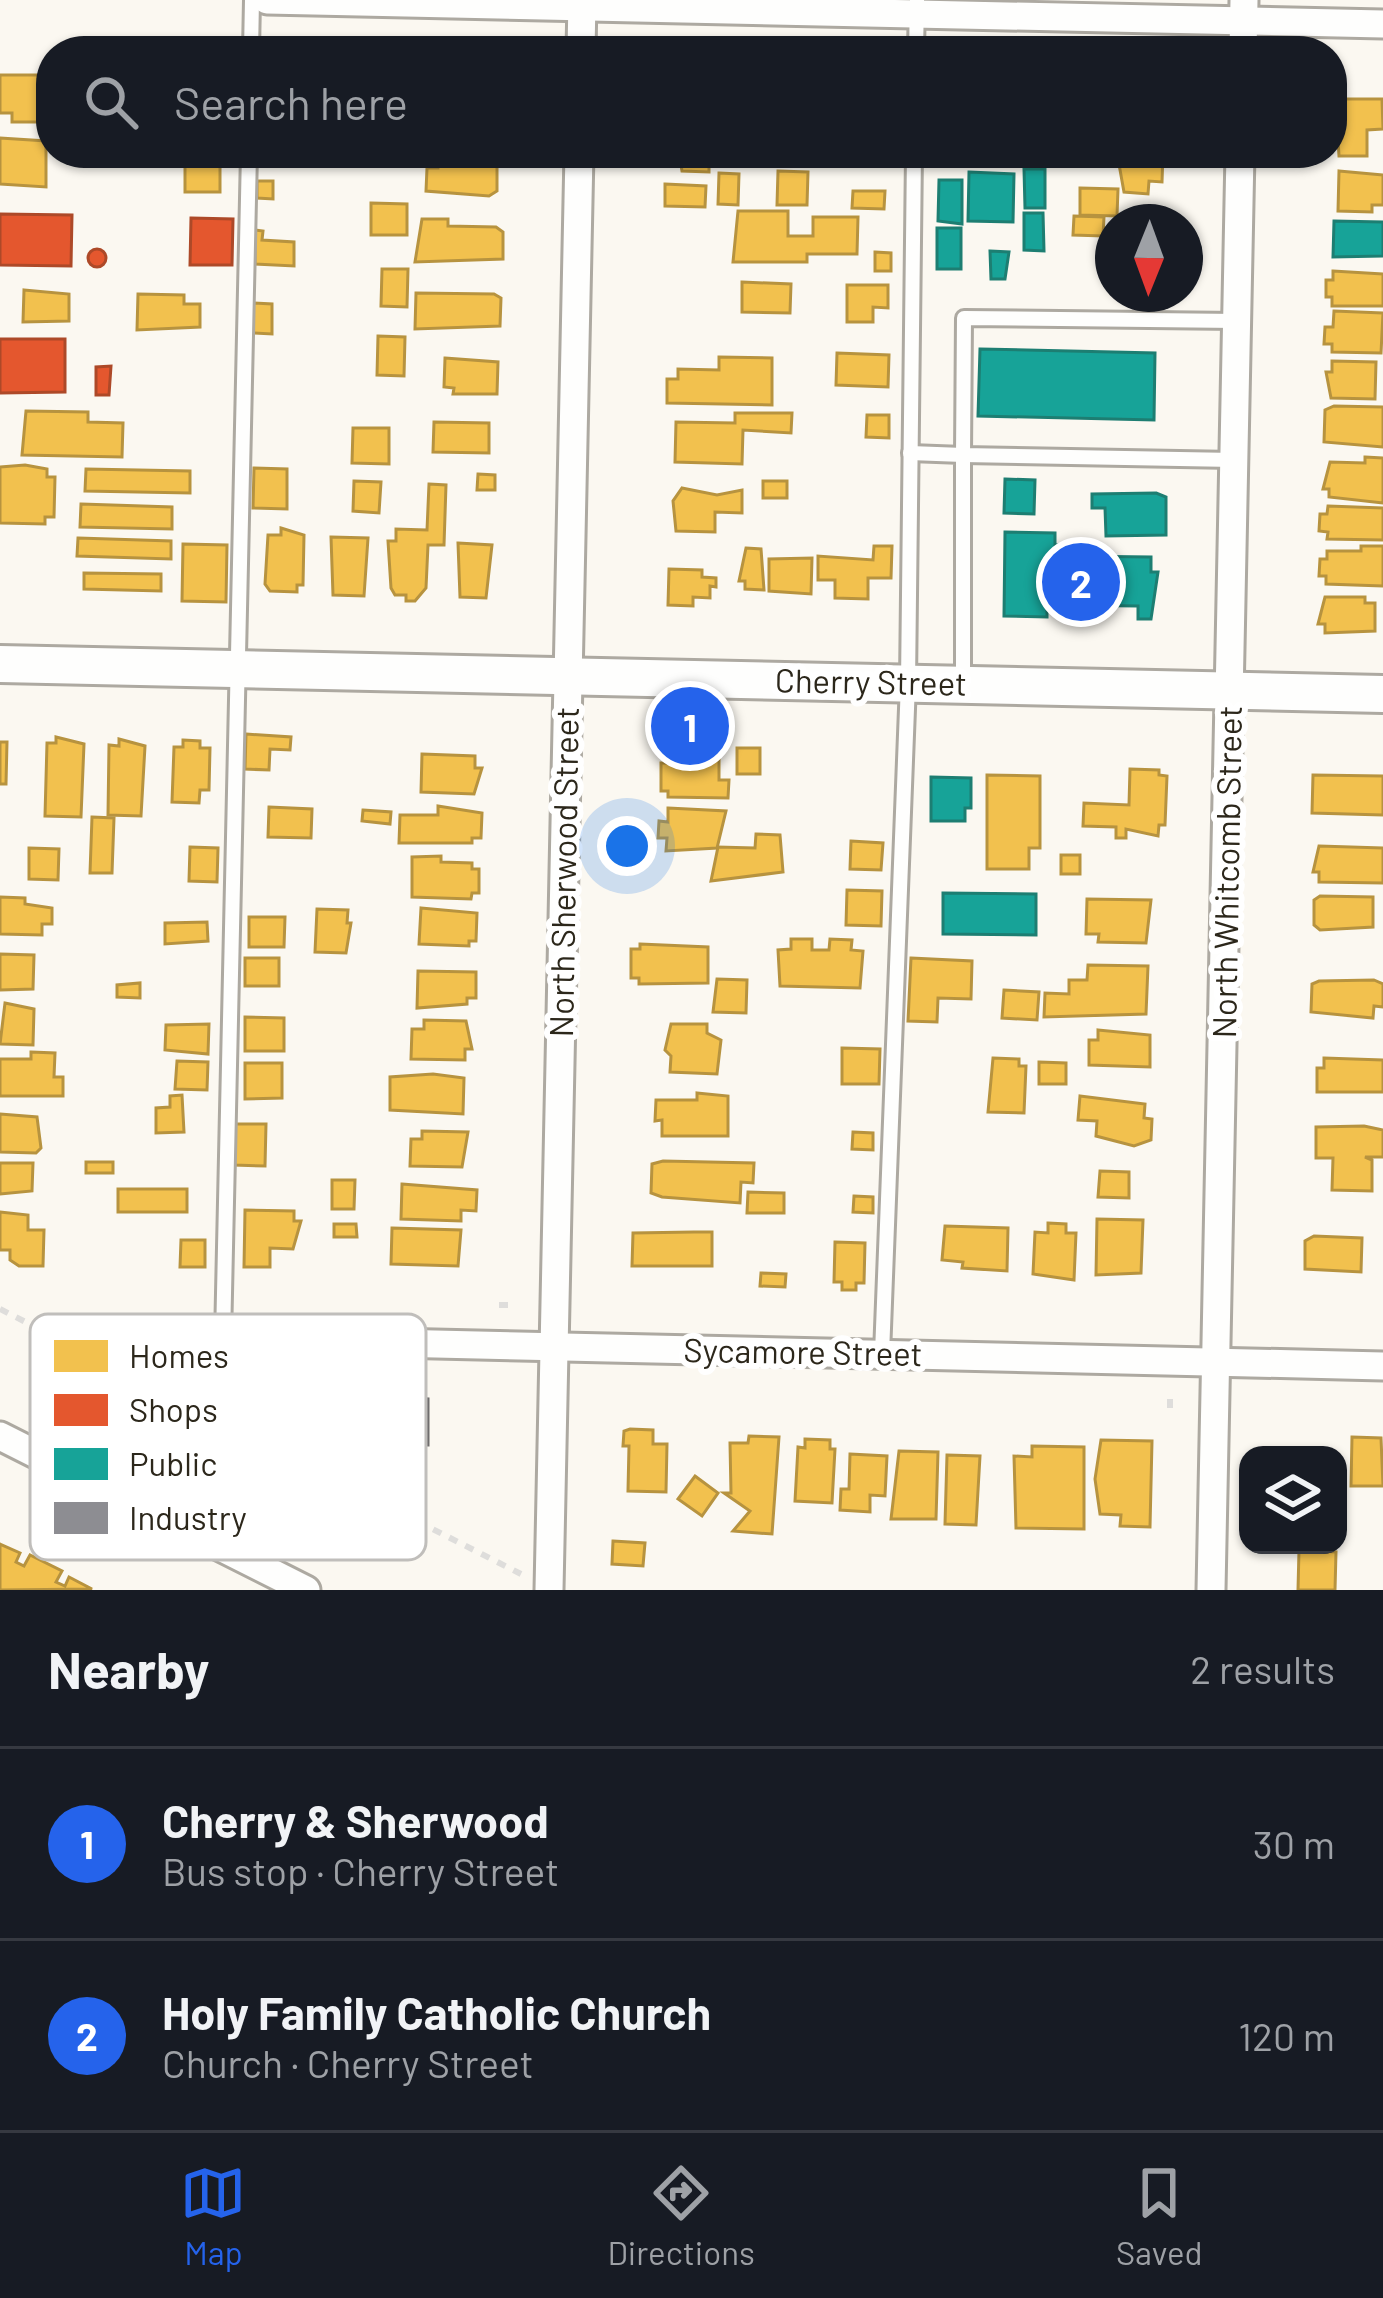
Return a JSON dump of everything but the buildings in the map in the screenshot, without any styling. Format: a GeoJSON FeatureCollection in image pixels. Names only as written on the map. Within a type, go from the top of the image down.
{"type":"FeatureCollection","features":[{"type":"Feature","properties":{"kind":"street"},"geometry":{"type":"LineString","coordinates":[[267,0],[1244,10],[1383,24]]}},
{"type":"Feature","properties":{"kind":"street"},"geometry":{"type":"LineString","coordinates":[[581,36],[582,4]]}},
{"type":"Feature","properties":{"kind":"street","name":"North Sherwood Street"},"geometry":{"type":"LineString","coordinates":[[549,1588],[579,168]]}},
{"type":"Feature","properties":{"kind":"street","name":"North Whitcomb Street"},"geometry":{"type":"LineString","coordinates":[[1210,1590],[1240,168]]}},
{"type":"Feature","properties":{"kind":"street","name":"Cherry Street"},"geometry":{"type":"LineString","coordinates":[[0,664],[1383,694]]}},
{"type":"Feature","properties":{"kind":"street","name":"Sycamore Street"},"geometry":{"type":"LineString","coordinates":[[426,1344],[1383,1366]]}},
{"type":"Feature","properties":{"kind":"street"},"geometry":{"type":"LineString","coordinates":[[0,1436],[30,1451]]}},
{"type":"Feature","properties":{"kind":"street"},"geometry":{"type":"LineString","coordinates":[[246,1560],[306,1590]]}},
{"type":"Feature","properties":{"kind":"lane"},"geometry":{"type":"LineString","coordinates":[[251,36],[252,0]]}},
{"type":"Feature","properties":{"kind":"lane"},"geometry":{"type":"LineString","coordinates":[[224,1314],[249,168]]}},
{"type":"Feature","properties":{"kind":"lane"},"geometry":{"type":"LineString","coordinates":[[882,1354],[908,683],[914,168]]}},
{"type":"Feature","properties":{"kind":"lane"},"geometry":{"type":"LineString","coordinates":[[963,683],[964,318],[1237,321]]}},
{"type":"Feature","properties":{"kind":"lane"},"geometry":{"type":"LineString","coordinates":[[910,453],[1234,460]]}},
{"type":"Feature","properties":{"kind":"path"},"geometry":{"type":"LineString","coordinates":[[0,1309],[30,1325]]}},
{"type":"Feature","properties":{"kind":"path"},"geometry":{"type":"LineString","coordinates":[[26,1323],[30,1324]]}},
{"type":"Feature","properties":{"kind":"path"},"geometry":{"type":"LineString","coordinates":[[1170,1393],[1170,1408]]}},
{"type":"Feature","properties":{"kind":"path"},"geometry":{"type":"LineString","coordinates":[[426,1529],[549,1588]]}},
{"type":"Feature","properties":{"kind":"place","name":"Holy Family Catholic Church"},"geometry":{"type":"Point","coordinates":[1081,582]}},
{"type":"Feature","properties":{"kind":"place","name":"Cherry & Sherwood"},"geometry":{"type":"Point","coordinates":[690,726]}}]}
